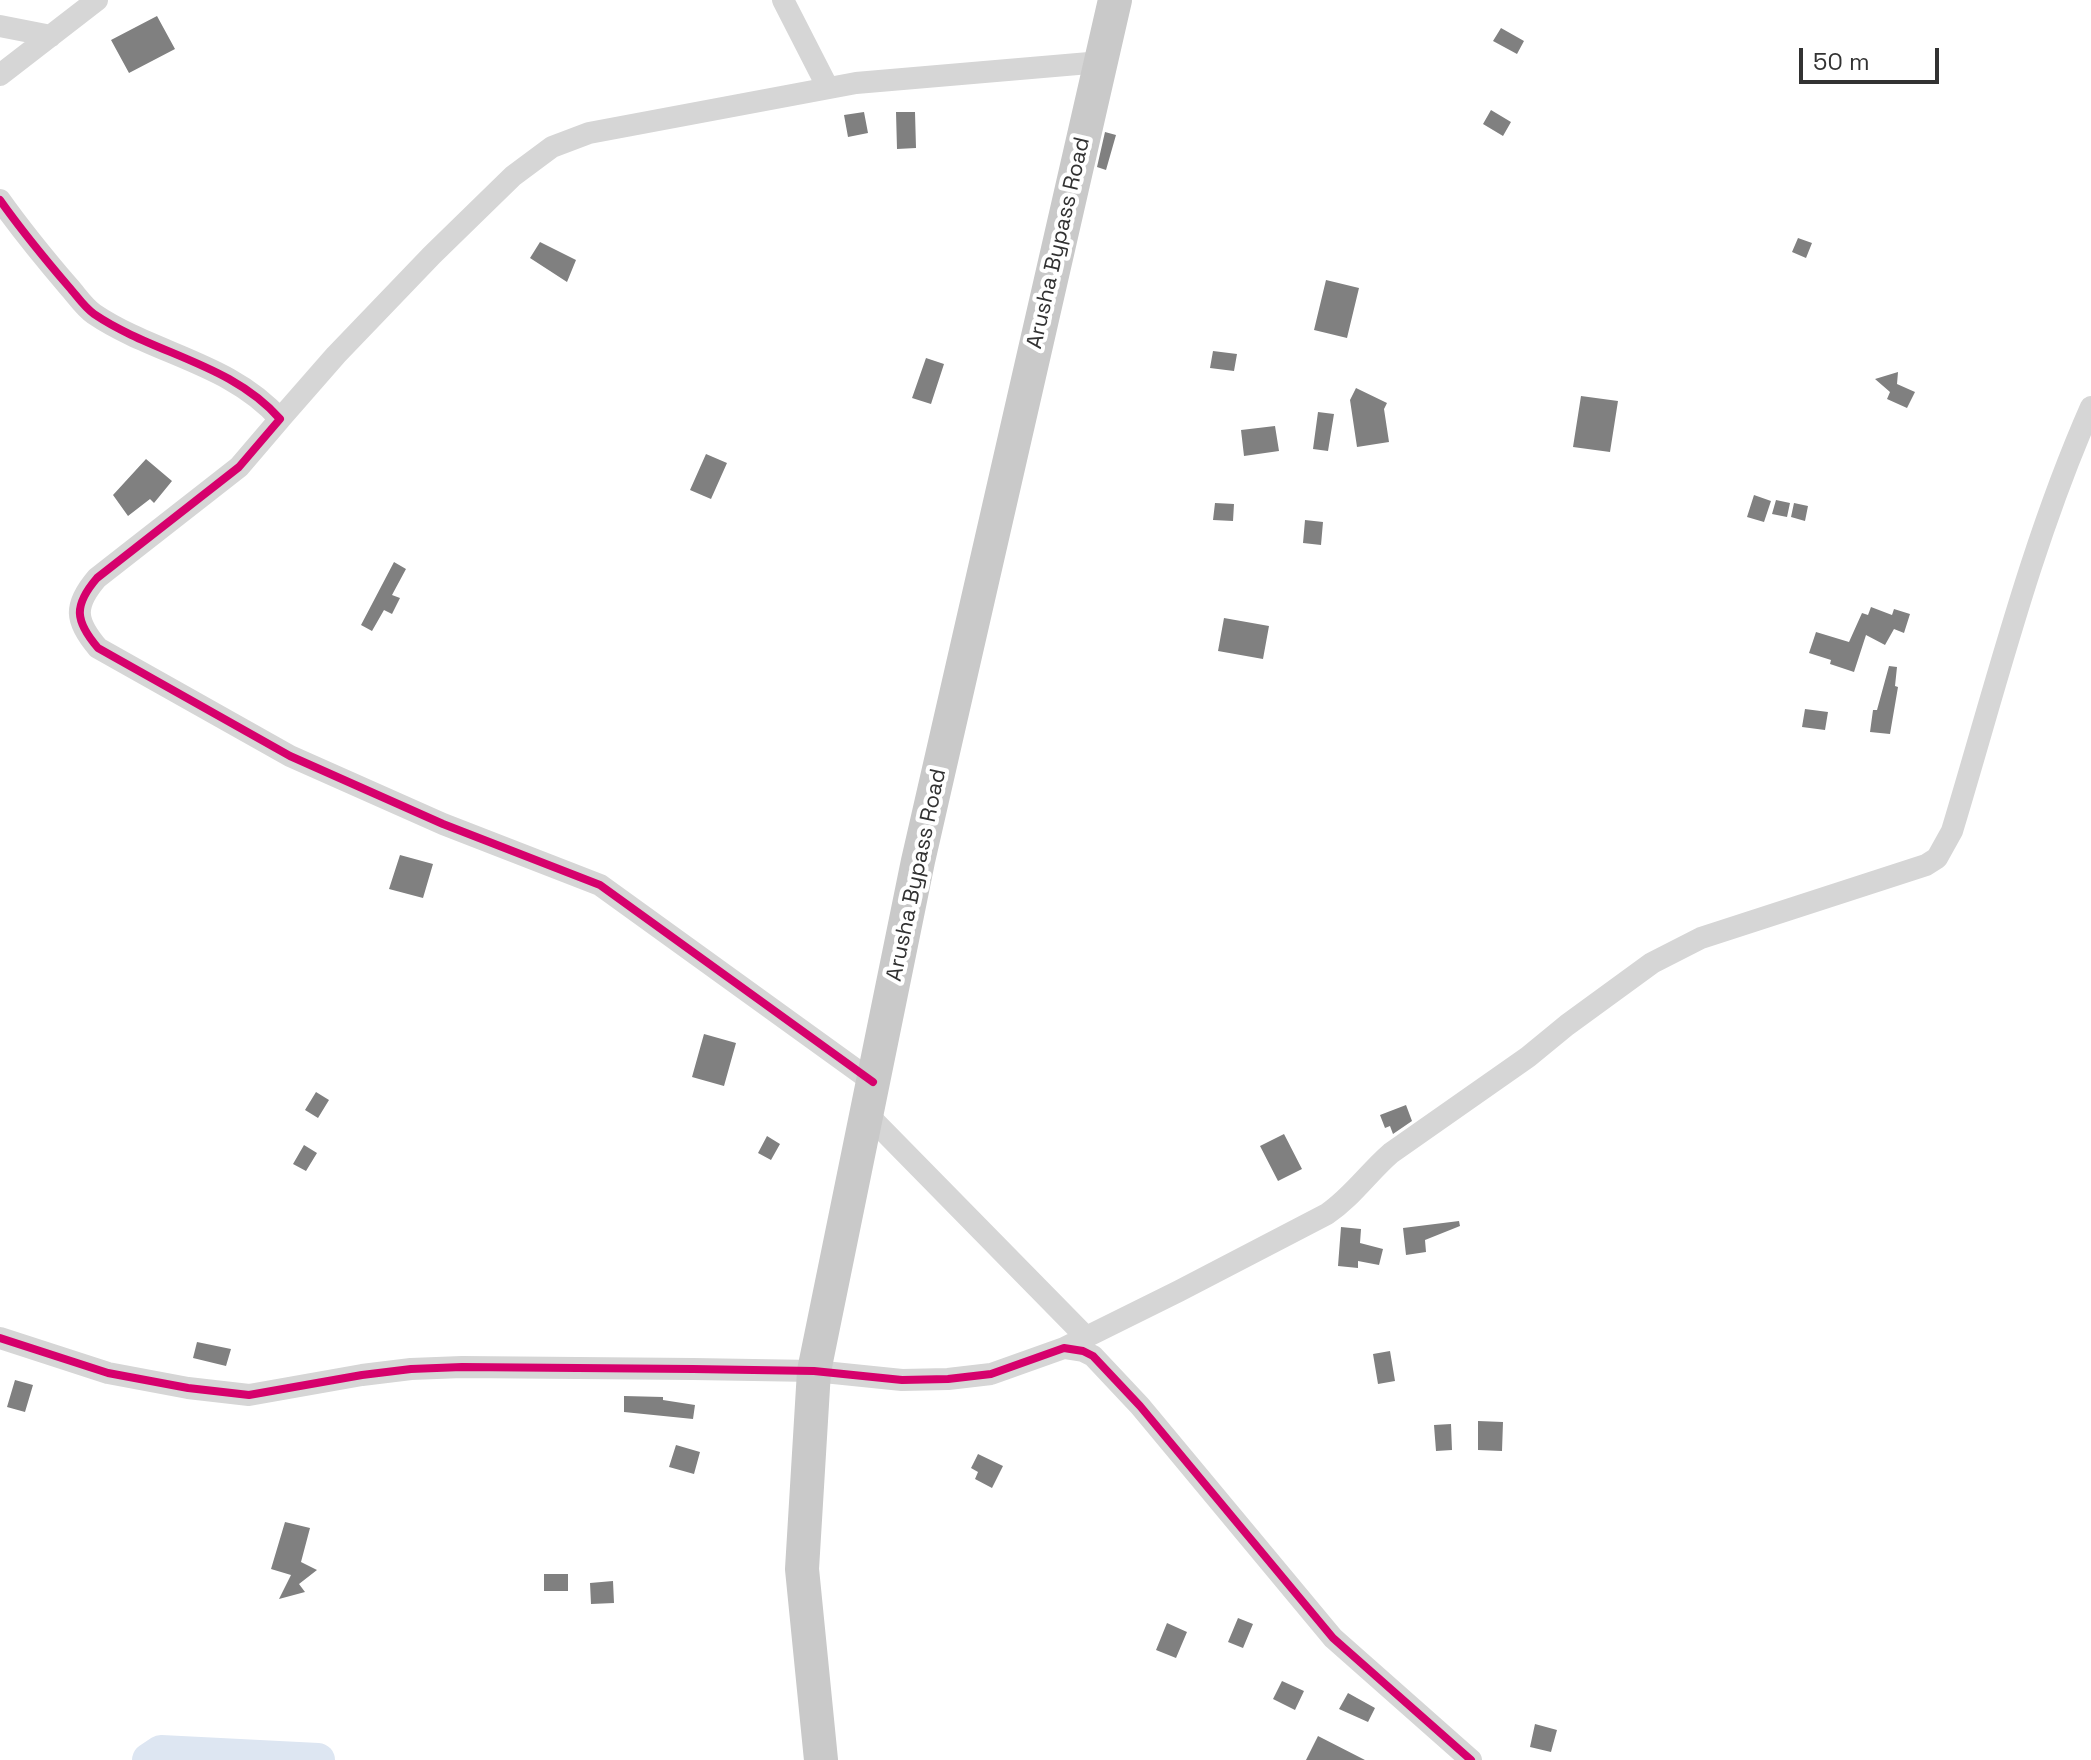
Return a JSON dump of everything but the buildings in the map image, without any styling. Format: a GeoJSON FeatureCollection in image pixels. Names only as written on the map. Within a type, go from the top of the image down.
{"type":"FeatureCollection","features":[{"type":"Feature","properties":{"kind":"main road","name":"Arusha Bypass Road"},"geometry":{"type":"LineString","coordinates":[[821,1760],[802,1569],[814,1371],[918,861],[1115,0]]}},
{"type":"Feature","properties":{"kind":"street"},"geometry":{"type":"LineString","coordinates":[[0,75],[97,0]]}},
{"type":"Feature","properties":{"kind":"street"},"geometry":{"type":"LineString","coordinates":[[783,0],[828,88]]}},
{"type":"Feature","properties":{"kind":"street"},"geometry":{"type":"LineString","coordinates":[[0,26],[51,36]]}},
{"type":"Feature","properties":{"kind":"street"},"geometry":{"type":"LineString","coordinates":[[1086,1337],[870,1098],[600,885],[443,824],[290,756],[98,648],[80,622],[78,611],[89,587],[97,578],[239,467],[336,355],[432,255],[513,176],[552,147],[589,133],[856,83],[1101,62]]}},
{"type":"Feature","properties":{"kind":"street"},"geometry":{"type":"LineString","coordinates":[[0,200],[31,243],[90,312],[115,327],[208,368],[257,396],[280,419]]}},
{"type":"Feature","properties":{"kind":"street"},"geometry":{"type":"LineString","coordinates":[[0,1338],[108,1373],[188,1388],[249,1395],[411,1369],[814,1371],[902,1380],[948,1379],[991,1374],[1064,1348],[1237,1262],[1346,1201],[1391,1153],[1528,1057],[1652,963],[1701,938],[1926,865],[1937,858],[1952,831],[2042,530],[2091,407]]}},
{"type":"Feature","properties":{"kind":"street"},"geometry":{"type":"LineString","coordinates":[[1064,1348],[1093,1356],[1140,1406],[1333,1638],[1471,1760]]}},
{"type":"Feature","properties":{"kind":"waterway"},"geometry":{"type":"LineString","coordinates":[[149,1760],[161,1752],[318,1760]]}},
{"type":"Feature","properties":{"kind":"cycle path"},"geometry":{"type":"LineString","coordinates":[[0,200],[90,311],[117,328],[239,385],[280,419],[239,467],[97,578],[89,588],[81,605],[81,621],[98,648],[290,756],[443,824],[600,885],[873,1082]]}},
{"type":"Feature","properties":{"kind":"cycle path"},"geometry":{"type":"LineString","coordinates":[[0,1338],[108,1373],[188,1388],[249,1395],[362,1375],[462,1367],[814,1371],[902,1380],[948,1379],[991,1374],[1064,1348],[1083,1351],[1093,1356],[1140,1406],[1333,1638],[1471,1760]]}}]}
